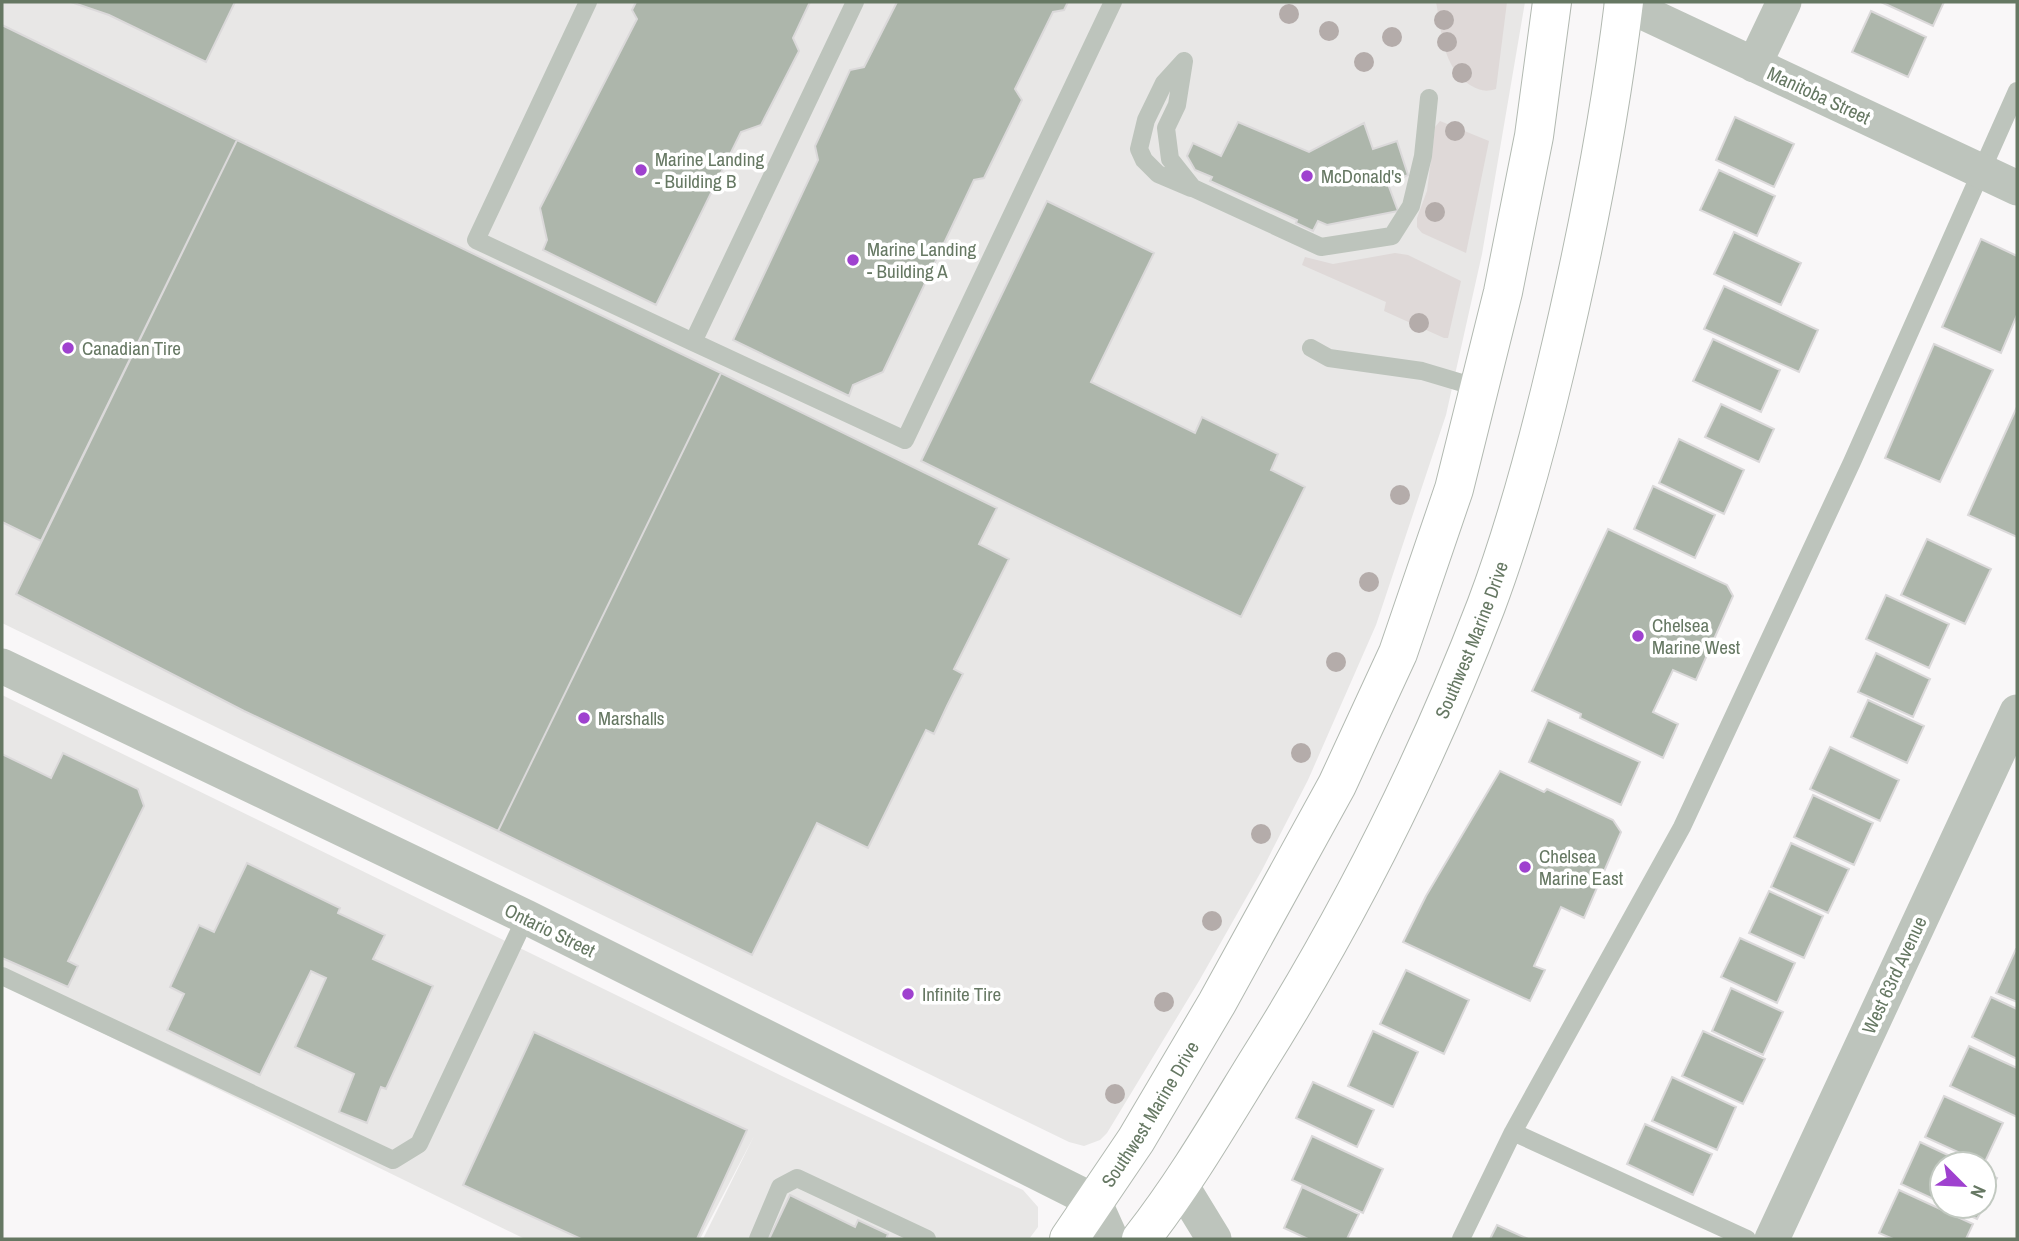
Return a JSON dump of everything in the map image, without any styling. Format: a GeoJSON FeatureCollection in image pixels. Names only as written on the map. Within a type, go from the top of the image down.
{"type":"FeatureCollection","features":[{"type":"Feature","properties":{"kind":"main road","name":"Southwest Marine Drive"},"geometry":{"type":"LineString","coordinates":[[1069,1239],[1136,1140],[1217,1003],[1337,785],[1398,653],[1454,489],[1503,292],[1534,136],[1552,2]]}},
{"type":"Feature","properties":{"kind":"main road","name":"Southwest Marine Drive"},"geometry":{"type":"LineString","coordinates":[[1161,1213],[1298,999],[1346,915],[1427,749],[1487,604],[1540,432],[1570,310],[1592,205],[1617,58],[1623,2]]}},
{"type":"Feature","properties":{"kind":"street","name":"Manitoba Street"},"geometry":{"type":"LineString","coordinates":[[1623,2],[2017,188]]}},
{"type":"Feature","properties":{"kind":"street"},"geometry":{"type":"LineString","coordinates":[[1754,65],[1784,2]]}},
{"type":"Feature","properties":{"kind":"street","name":"Ontario Street"},"geometry":{"type":"LineString","coordinates":[[2,666],[526,918],[1094,1201]]}},
{"type":"Feature","properties":{"kind":"street","name":"West 63rd Avenue"},"geometry":{"type":"LineString","coordinates":[[1772,1239],[2017,712]]}},
{"type":"Feature","properties":{"kind":"street"},"geometry":{"type":"LineString","coordinates":[[1094,1201],[1111,1239]]}},
{"type":"Feature","properties":{"kind":"street"},"geometry":{"type":"LineString","coordinates":[[1161,1213],[1214,1239]]}},
{"type":"Feature","properties":{"kind":"lane"},"geometry":{"type":"LineString","coordinates":[[589,2],[476,240],[905,440],[1113,2]]}},
{"type":"Feature","properties":{"kind":"lane"},"geometry":{"type":"LineString","coordinates":[[693,342],[855,2]]}},
{"type":"Feature","properties":{"kind":"lane"},"geometry":{"type":"LineString","coordinates":[[1193,188],[1170,159],[1166,128],[1177,105],[1184,61],[1164,83],[1146,120],[1139,149],[1144,160],[1157,174],[1321,247],[1392,236],[1411,206],[1423,156],[1429,98]]}},
{"type":"Feature","properties":{"kind":"lane"},"geometry":{"type":"LineString","coordinates":[[1461,1239],[1513,1132],[1682,827],[1852,462],[2017,91]]}},
{"type":"Feature","properties":{"kind":"lane"},"geometry":{"type":"LineString","coordinates":[[1311,348],[1329,358],[1422,371],[1479,388]]}},
{"type":"Feature","properties":{"kind":"lane"},"geometry":{"type":"LineString","coordinates":[[2,976],[393,1160],[419,1143],[526,918]]}},
{"type":"Feature","properties":{"kind":"lane"},"geometry":{"type":"LineString","coordinates":[[1513,1132],[1747,1239]]}},
{"type":"Feature","properties":{"kind":"lane"},"geometry":{"type":"LineString","coordinates":[[758,1239],[780,1187],[797,1178],[927,1239]]}},
{"type":"Feature","properties":{"kind":"shaded area"},"geometry":{"type":"Polygon","coordinates":[[[2,2],[1525,2],[1482,254],[1446,415],[1376,625],[1308,780],[1262,870],[1199,981],[1107,1133],[1100,1140],[1084,1146],[1069,1142],[2,623],[2,2]]]}},
{"type":"Feature","properties":{"kind":"shaded area"},"geometry":{"type":"Polygon","coordinates":[[[1436,2],[1507,2],[1496,89],[1483,90],[1474,87],[1454,69],[1442,37],[1436,2]]]}},
{"type":"Feature","properties":{"kind":"shaded area"},"geometry":{"type":"Polygon","coordinates":[[[1440,121],[1489,141],[1466,253],[1422,233],[1417,227],[1417,218],[1427,191],[1435,127],[1440,121]]]}},
{"type":"Feature","properties":{"kind":"shaded area"},"geometry":{"type":"Polygon","coordinates":[[[1395,253],[1408,255],[1461,281],[1448,338],[1384,311],[1386,302],[1302,265],[1305,257],[1333,264],[1395,253]]]}},
{"type":"Feature","properties":{"kind":"shaded area"},"geometry":{"type":"Polygon","coordinates":[[[2,695],[784,1077],[1023,1190],[1038,1207],[1038,1227],[1029,1239],[703,1239],[754,1136],[700,1239],[525,1239],[2,984],[2,695]]]}},
{"type":"Feature","properties":{"kind":"building"},"geometry":{"type":"Polygon","coordinates":[[[71,2],[235,2],[206,62],[109,15],[71,2]]]}},
{"type":"Feature","properties":{"kind":"building","name":"Marine Landing - Building B"},"geometry":{"type":"Polygon","coordinates":[[[636,2],[810,2],[793,38],[799,51],[761,125],[741,132],[656,305],[543,250],[547,240],[540,208],[637,19],[632,10],[636,2]]]}},
{"type":"Feature","properties":{"kind":"building","name":"Marine Landing - Building A"},"geometry":{"type":"Polygon","coordinates":[[[897,2],[1068,2],[1064,10],[1053,12],[1015,89],[1022,100],[984,178],[974,180],[883,372],[853,385],[849,396],[733,340],[818,160],[815,146],[850,70],[864,67],[897,2]]]}},
{"type":"Feature","properties":{"kind":"building"},"geometry":{"type":"Polygon","coordinates":[[[1881,2],[1944,2],[1933,26],[1881,2]]]}},
{"type":"Feature","properties":{"kind":"building"},"geometry":{"type":"Polygon","coordinates":[[[1871,11],[1926,37],[1908,77],[1852,52],[1871,11]]]}},
{"type":"Feature","properties":{"kind":"building","name":"Canadian Tire"},"geometry":{"type":"Polygon","coordinates":[[[2,25],[237,140],[41,541],[2,522],[2,25]]]}},
{"type":"Feature","properties":{"kind":"building"},"geometry":{"type":"Polygon","coordinates":[[[1735,117],[1794,144],[1774,187],[1716,160],[1735,117]]]}},
{"type":"Feature","properties":{"kind":"building","name":"McDonald's"},"geometry":{"type":"Polygon","coordinates":[[[1238,122],[1309,152],[1364,123],[1373,149],[1397,141],[1408,175],[1388,184],[1398,211],[1327,225],[1318,221],[1313,231],[1296,223],[1297,220],[1210,181],[1212,177],[1195,170],[1187,156],[1193,143],[1221,156],[1238,122]]]}},
{"type":"Feature","properties":{"kind":"building"},"geometry":{"type":"Polygon","coordinates":[[[237,140],[721,373],[498,831],[244,711],[16,594],[237,140]]]}},
{"type":"Feature","properties":{"kind":"building"},"geometry":{"type":"Polygon","coordinates":[[[1719,170],[1775,196],[1757,236],[1700,210],[1719,170]]]}},
{"type":"Feature","properties":{"kind":"building"},"geometry":{"type":"Polygon","coordinates":[[[1047,201],[1154,253],[1091,382],[1195,433],[1202,417],[1278,454],[1271,470],[1305,487],[1241,617],[921,461],[1047,201]]]}},
{"type":"Feature","properties":{"kind":"building"},"geometry":{"type":"Polygon","coordinates":[[[1734,232],[1801,263],[1781,305],[1714,274],[1734,232]]]}},
{"type":"Feature","properties":{"kind":"building"},"geometry":{"type":"Polygon","coordinates":[[[1981,239],[2017,256],[2017,315],[2001,353],[1942,327],[1981,239]]]}},
{"type":"Feature","properties":{"kind":"building"},"geometry":{"type":"Polygon","coordinates":[[[1724,286],[1818,330],[1799,372],[1704,329],[1724,286]]]}},
{"type":"Feature","properties":{"kind":"building"},"geometry":{"type":"Polygon","coordinates":[[[1713,339],[1780,370],[1761,412],[1693,381],[1713,339]]]}},
{"type":"Feature","properties":{"kind":"building"},"geometry":{"type":"Polygon","coordinates":[[[1934,344],[1993,370],[1940,482],[1885,458],[1934,344]]]}},
{"type":"Feature","properties":{"kind":"building"},"geometry":{"type":"Polygon","coordinates":[[[721,373],[997,508],[979,544],[1009,559],[954,669],[963,674],[934,734],[926,730],[868,848],[817,823],[752,955],[498,831],[721,373]]]}},
{"type":"Feature","properties":{"kind":"building"},"geometry":{"type":"Polygon","coordinates":[[[1721,404],[1774,429],[1759,462],[1705,437],[1721,404]]]}},
{"type":"Feature","properties":{"kind":"building"},"geometry":{"type":"Polygon","coordinates":[[[2017,407],[2017,537],[1968,515],[2017,407]]]}},
{"type":"Feature","properties":{"kind":"building"},"geometry":{"type":"Polygon","coordinates":[[[1679,439],[1744,470],[1724,514],[1659,483],[1679,439]]]}},
{"type":"Feature","properties":{"kind":"building"},"geometry":{"type":"Polygon","coordinates":[[[1653,486],[1715,515],[1695,558],[1634,529],[1653,486]]]}},
{"type":"Feature","properties":{"kind":"building","name":"Chelsea Marine West"},"geometry":{"type":"Polygon","coordinates":[[[1608,529],[1727,585],[1733,596],[1696,680],[1673,670],[1653,712],[1678,724],[1663,758],[1580,718],[1581,714],[1532,691],[1608,529]]]}},
{"type":"Feature","properties":{"kind":"building"},"geometry":{"type":"Polygon","coordinates":[[[1927,539],[1991,569],[1965,624],[1901,595],[1927,539]]]}},
{"type":"Feature","properties":{"kind":"building"},"geometry":{"type":"Polygon","coordinates":[[[1886,595],[1949,624],[1929,668],[1866,639],[1886,595]]]}},
{"type":"Feature","properties":{"kind":"building"},"geometry":{"type":"Polygon","coordinates":[[[1876,653],[1930,679],[1913,717],[1858,692],[1876,653]]]}},
{"type":"Feature","properties":{"kind":"building"},"geometry":{"type":"Polygon","coordinates":[[[1868,700],[1924,726],[1907,763],[1851,737],[1868,700]]]}},
{"type":"Feature","properties":{"kind":"building"},"geometry":{"type":"Polygon","coordinates":[[[1548,720],[1640,762],[1621,805],[1529,762],[1548,720]]]}},
{"type":"Feature","properties":{"kind":"building"},"geometry":{"type":"Polygon","coordinates":[[[1830,747],[1899,780],[1880,821],[1810,789],[1830,747]]]}},
{"type":"Feature","properties":{"kind":"building"},"geometry":{"type":"Polygon","coordinates":[[[63,753],[138,789],[144,806],[68,961],[78,966],[68,987],[2,958],[2,754],[51,778],[63,753]]]}},
{"type":"Feature","properties":{"kind":"building","name":"Chelsea Marine East"},"geometry":{"type":"Polygon","coordinates":[[[1500,771],[1544,792],[1547,789],[1613,820],[1621,832],[1584,918],[1561,907],[1534,966],[1545,970],[1530,1001],[1403,942],[1426,896],[1500,771]]]}},
{"type":"Feature","properties":{"kind":"building"},"geometry":{"type":"Polygon","coordinates":[[[1813,795],[1873,823],[1854,865],[1794,837],[1813,795]]]}},
{"type":"Feature","properties":{"kind":"building"},"geometry":{"type":"Polygon","coordinates":[[[1791,843],[1849,869],[1828,913],[1771,887],[1791,843]]]}},
{"type":"Feature","properties":{"kind":"building"},"geometry":{"type":"Polygon","coordinates":[[[247,863],[340,908],[338,913],[385,935],[373,959],[433,986],[386,1089],[381,1087],[367,1123],[339,1112],[354,1074],[295,1047],[326,978],[311,971],[260,1075],[167,1030],[184,994],[170,987],[199,925],[214,932],[247,863]]]}},
{"type":"Feature","properties":{"kind":"building"},"geometry":{"type":"Polygon","coordinates":[[[1769,891],[1823,916],[1804,958],[1749,933],[1769,891]]]}},
{"type":"Feature","properties":{"kind":"building"},"geometry":{"type":"Polygon","coordinates":[[[1740,938],[1795,963],[1777,1003],[1721,977],[1740,938]]]}},
{"type":"Feature","properties":{"kind":"building"},"geometry":{"type":"Polygon","coordinates":[[[2017,949],[2017,1002],[1996,993],[2017,949]]]}},
{"type":"Feature","properties":{"kind":"building"},"geometry":{"type":"Polygon","coordinates":[[[1406,970],[1469,1000],[1444,1054],[1380,1024],[1406,970]]]}},
{"type":"Feature","properties":{"kind":"building"},"geometry":{"type":"Polygon","coordinates":[[[1731,988],[1783,1012],[1763,1055],[1712,1031],[1731,988]]]}},
{"type":"Feature","properties":{"kind":"building"},"geometry":{"type":"Polygon","coordinates":[[[1991,997],[2017,1009],[2017,1059],[1972,1037],[1991,997]]]}},
{"type":"Feature","properties":{"kind":"building"},"geometry":{"type":"Polygon","coordinates":[[[1373,1031],[1418,1052],[1393,1107],[1348,1086],[1373,1031]]]}},
{"type":"Feature","properties":{"kind":"building"},"geometry":{"type":"Polygon","coordinates":[[[1703,1031],[1765,1059],[1743,1104],[1682,1076],[1703,1031]]]}},
{"type":"Feature","properties":{"kind":"building"},"geometry":{"type":"Polygon","coordinates":[[[534,1032],[747,1130],[697,1239],[581,1239],[463,1185],[534,1032]]]}},
{"type":"Feature","properties":{"kind":"building"},"geometry":{"type":"Polygon","coordinates":[[[1969,1046],[2017,1068],[2017,1117],[1950,1086],[1969,1046]]]}},
{"type":"Feature","properties":{"kind":"building"},"geometry":{"type":"Polygon","coordinates":[[[1672,1077],[1736,1107],[1717,1150],[1652,1121],[1672,1077]]]}},
{"type":"Feature","properties":{"kind":"building"},"geometry":{"type":"Polygon","coordinates":[[[1313,1082],[1374,1110],[1357,1147],[1296,1118],[1313,1082]]]}},
{"type":"Feature","properties":{"kind":"building"},"geometry":{"type":"Polygon","coordinates":[[[1944,1096],[2003,1123],[1990,1150],[1953,1150],[1925,1137],[1944,1096]]]}},
{"type":"Feature","properties":{"kind":"building"},"geometry":{"type":"Polygon","coordinates":[[[1645,1124],[1712,1154],[1693,1195],[1627,1164],[1645,1124]]]}},
{"type":"Feature","properties":{"kind":"building"},"geometry":{"type":"Polygon","coordinates":[[[1312,1136],[1383,1169],[1363,1213],[1292,1180],[1312,1136]]]}},
{"type":"Feature","properties":{"kind":"building"},"geometry":{"type":"Polygon","coordinates":[[[1920,1142],[1937,1150],[1928,1150],[1928,1197],[1901,1184],[1920,1142]]]}},
{"type":"Feature","properties":{"kind":"building"},"geometry":{"type":"Polygon","coordinates":[[[1302,1187],[1359,1214],[1347,1239],[1308,1239],[1284,1228],[1302,1187]]]}},
{"type":"Feature","properties":{"kind":"building"},"geometry":{"type":"Polygon","coordinates":[[[1899,1190],[1928,1203],[1928,1220],[1964,1220],[1973,1224],[1966,1239],[1893,1239],[1879,1233],[1899,1190]]]}},
{"type":"Feature","properties":{"kind":"building"},"geometry":{"type":"Polygon","coordinates":[[[790,1195],[855,1227],[858,1220],[888,1234],[886,1239],[769,1239],[790,1195]]]}},
{"type":"Feature","properties":{"kind":"building"},"geometry":{"type":"Polygon","coordinates":[[[1497,1225],[1528,1239],[1490,1239],[1497,1225]]]}},
{"type":"Feature","properties":{"kind":"place","name":"Marine Landing - Building B"},"geometry":{"type":"Point","coordinates":[641,170]}},
{"type":"Feature","properties":{"kind":"place","name":"McDonald's"},"geometry":{"type":"Point","coordinates":[1307,176]}},
{"type":"Feature","properties":{"kind":"place","name":"Marine Landing - Building A"},"geometry":{"type":"Point","coordinates":[853,260]}},
{"type":"Feature","properties":{"kind":"place","name":"Canadian Tire"},"geometry":{"type":"Point","coordinates":[68,348]}},
{"type":"Feature","properties":{"kind":"place","name":"Chelsea Marine West"},"geometry":{"type":"Point","coordinates":[1638,636]}},
{"type":"Feature","properties":{"kind":"place","name":"Marshalls"},"geometry":{"type":"Point","coordinates":[584,718]}},
{"type":"Feature","properties":{"kind":"place","name":"Chelsea Marine East"},"geometry":{"type":"Point","coordinates":[1525,867]}},
{"type":"Feature","properties":{"kind":"place","name":"Infinite Tire"},"geometry":{"type":"Point","coordinates":[908,994]}}]}
